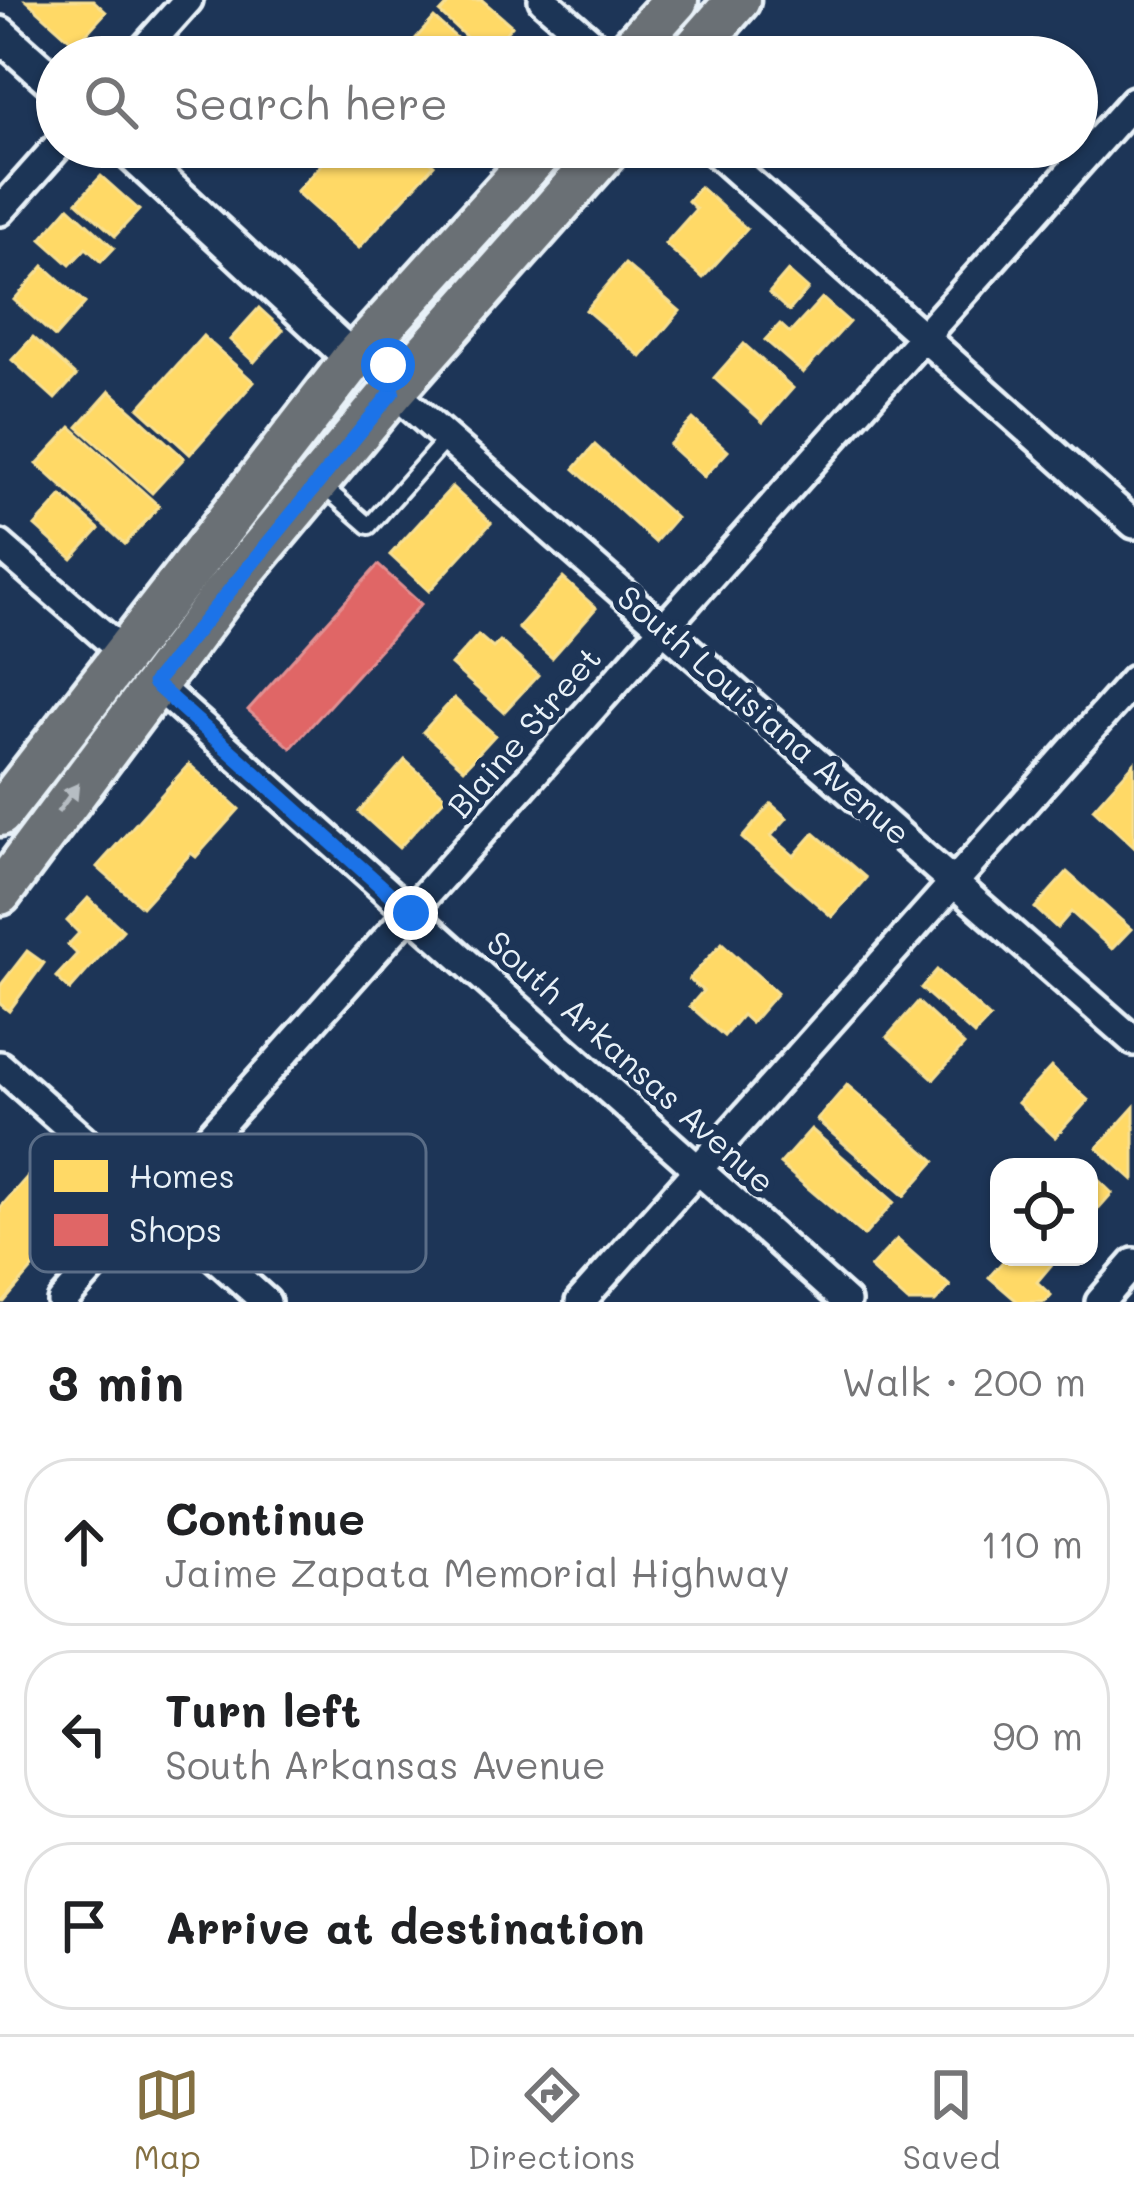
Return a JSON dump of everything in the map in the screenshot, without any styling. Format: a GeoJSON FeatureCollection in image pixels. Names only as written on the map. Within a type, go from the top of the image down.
{"type":"FeatureCollection","features":[{"type":"Feature","properties":{"kind":"main road"},"geometry":{"type":"LineString","coordinates":[[643,36],[676,0]]}},
{"type":"Feature","properties":{"kind":"main road"},"geometry":{"type":"LineString","coordinates":[[706,36],[738,0]]}},
{"type":"Feature","properties":{"kind":"main road"},"geometry":{"type":"LineString","coordinates":[[0,814],[353,359],[525,168]]}},
{"type":"Feature","properties":{"kind":"main road"},"geometry":{"type":"LineString","coordinates":[[393,391],[388,365],[397,350],[554,168]]}},
{"type":"Feature","properties":{"kind":"main road"},"geometry":{"type":"LineString","coordinates":[[0,892],[154,683],[317,481],[590,168]]}},
{"type":"Feature","properties":{"kind":"main road"},"geometry":{"type":"LineString","coordinates":[[154,683],[152,669],[158,649],[340,416],[354,377],[353,359]]}},
{"type":"Feature","properties":{"kind":"street"},"geometry":{"type":"LineString","coordinates":[[156,36],[188,0]]}},
{"type":"Feature","properties":{"kind":"street"},"geometry":{"type":"LineString","coordinates":[[543,0],[584,36]]}},
{"type":"Feature","properties":{"kind":"street"},"geometry":{"type":"LineString","coordinates":[[0,34],[36,66]]}},
{"type":"Feature","properties":{"kind":"street","name":"Blaine Street"},"geometry":{"type":"LineString","coordinates":[[1098,140],[1134,100]]}},
{"type":"Feature","properties":{"kind":"street"},"geometry":{"type":"LineString","coordinates":[[0,211],[38,168]]}},
{"type":"Feature","properties":{"kind":"street"},"geometry":{"type":"LineString","coordinates":[[148,168],[353,359]]}},
{"type":"Feature","properties":{"kind":"street"},"geometry":{"type":"LineString","coordinates":[[734,168],[1134,524]]}},
{"type":"Feature","properties":{"kind":"street","name":"Blaine Street"},"geometry":{"type":"LineString","coordinates":[[212,1134],[1073,168]]}},
{"type":"Feature","properties":{"kind":"street","name":"South Louisiana Avenue"},"geometry":{"type":"LineString","coordinates":[[393,391],[1134,1041]]}},
{"type":"Feature","properties":{"kind":"street"},"geometry":{"type":"LineString","coordinates":[[0,545],[123,652]]}},
{"type":"Feature","properties":{"kind":"street"},"geometry":{"type":"LineString","coordinates":[[580,1302],[1134,680]]}},
{"type":"Feature","properties":{"kind":"street","name":"South Arkansas Avenue"},"geometry":{"type":"LineString","coordinates":[[154,683],[847,1302]]}},
{"type":"Feature","properties":{"kind":"street"},"geometry":{"type":"LineString","coordinates":[[0,1066],[77,1134]]}},
{"type":"Feature","properties":{"kind":"street"},"geometry":{"type":"LineString","coordinates":[[1100,1302],[1134,1264]]}},
{"type":"Feature","properties":{"kind":"street","name":"Blaine Street"},"geometry":{"type":"LineString","coordinates":[[62,1302],[88,1272]]}},
{"type":"Feature","properties":{"kind":"street"},"geometry":{"type":"LineString","coordinates":[[232,1272],[266,1302]]}},
{"type":"Feature","properties":{"kind":"lane"},"geometry":{"type":"LineString","coordinates":[[317,481],[369,526],[447,438]]}},
{"type":"Feature","properties":{"kind":"building: Homes"},"geometry":{"type":"Polygon","coordinates":[[[26,0],[93,0],[106,12],[84,36],[66,36],[26,0]]]}},
{"type":"Feature","properties":{"kind":"building: Homes"},"geometry":{"type":"Polygon","coordinates":[[[452,0],[482,0],[512,26],[503,36],[465,36],[440,13],[452,0]]]}},
{"type":"Feature","properties":{"kind":"building: Homes"},"geometry":{"type":"Polygon","coordinates":[[[434,18],[454,36],[418,36],[434,18]]]}},
{"type":"Feature","properties":{"kind":"building: Homes"},"geometry":{"type":"Polygon","coordinates":[[[318,168],[431,168],[359,248],[296,192],[318,168]]]}},
{"type":"Feature","properties":{"kind":"building: Homes"},"geometry":{"type":"Polygon","coordinates":[[[101,176],[139,210],[115,236],[77,202],[101,176]]]}},
{"type":"Feature","properties":{"kind":"building: Homes"},"geometry":{"type":"Polygon","coordinates":[[[700,187],[747,229],[703,278],[665,244],[696,209],[688,201],[700,187]]]}},
{"type":"Feature","properties":{"kind":"building: Homes"},"geometry":{"type":"Polygon","coordinates":[[[69,207],[114,248],[101,262],[86,248],[70,265],[41,239],[69,207]]]}},
{"type":"Feature","properties":{"kind":"building: Homes"},"geometry":{"type":"Polygon","coordinates":[[[625,264],[680,311],[641,357],[586,310],[625,264]]]}},
{"type":"Feature","properties":{"kind":"building: Homes"},"geometry":{"type":"Polygon","coordinates":[[[44,266],[85,303],[55,337],[14,300],[44,266]]]}},
{"type":"Feature","properties":{"kind":"building: Homes"},"geometry":{"type":"Polygon","coordinates":[[[788,271],[808,289],[789,311],[769,293],[788,271]]]}},
{"type":"Feature","properties":{"kind":"building: Homes"},"geometry":{"type":"Polygon","coordinates":[[[822,298],[849,322],[803,373],[765,340],[780,324],[790,333],[822,298]]]}},
{"type":"Feature","properties":{"kind":"building: Homes"},"geometry":{"type":"Polygon","coordinates":[[[259,308],[283,330],[254,362],[230,340],[259,308]]]}},
{"type":"Feature","properties":{"kind":"building: Homes"},"geometry":{"type":"Polygon","coordinates":[[[203,336],[254,382],[190,454],[139,408],[203,336]]]}},
{"type":"Feature","properties":{"kind":"building: Homes"},"geometry":{"type":"Polygon","coordinates":[[[33,337],[76,376],[55,399],[12,360],[33,337]]]}},
{"type":"Feature","properties":{"kind":"building: Homes"},"geometry":{"type":"Polygon","coordinates":[[[744,344],[793,388],[763,422],[714,378],[744,344]]]}},
{"type":"Feature","properties":{"kind":"building: Homes"},"geometry":{"type":"Polygon","coordinates":[[[110,391],[184,458],[152,493],[78,427],[110,391]]]}},
{"type":"Feature","properties":{"kind":"building: Homes"},"geometry":{"type":"Polygon","coordinates":[[[693,419],[728,451],[704,477],[669,445],[693,419]]]}},
{"type":"Feature","properties":{"kind":"building: Homes"},"geometry":{"type":"Polygon","coordinates":[[[71,427],[159,506],[125,544],[37,464],[71,427]]]}},
{"type":"Feature","properties":{"kind":"building: Homes"},"geometry":{"type":"Polygon","coordinates":[[[595,445],[676,518],[655,542],[574,469],[595,445]]]}},
{"type":"Feature","properties":{"kind":"building: Homes"},"geometry":{"type":"Polygon","coordinates":[[[452,487],[491,523],[429,591],[390,555],[452,487]]]}},
{"type":"Feature","properties":{"kind":"building: Homes"},"geometry":{"type":"Polygon","coordinates":[[[62,496],[99,529],[72,559],[35,526],[62,496]]]}},
{"type":"Feature","properties":{"kind":"building: Homes"},"geometry":{"type":"Polygon","coordinates":[[[563,578],[596,608],[552,658],[518,628],[563,578]]]}},
{"type":"Feature","properties":{"kind":"building: Homes"},"geometry":{"type":"Polygon","coordinates":[[[478,635],[493,648],[500,641],[538,675],[504,712],[451,665],[478,635]]]}},
{"type":"Feature","properties":{"kind":"building: Homes"},"geometry":{"type":"Polygon","coordinates":[[[454,698],[495,735],[464,769],[423,732],[454,698]]]}},
{"type":"Feature","properties":{"kind":"building: Homes"},"geometry":{"type":"Polygon","coordinates":[[[405,760],[446,797],[399,848],[359,812],[405,760]]]}},
{"type":"Feature","properties":{"kind":"building: Homes"},"geometry":{"type":"Polygon","coordinates":[[[1134,763],[1134,847],[1093,809],[1134,763]]]}},
{"type":"Feature","properties":{"kind":"building: Homes"},"geometry":{"type":"Polygon","coordinates":[[[189,764],[239,809],[142,907],[97,867],[189,764]]]}},
{"type":"Feature","properties":{"kind":"building: Homes"},"geometry":{"type":"Polygon","coordinates":[[[771,804],[787,818],[771,836],[794,856],[814,833],[866,878],[832,917],[742,838],[771,804]]]}},
{"type":"Feature","properties":{"kind":"building: Homes"},"geometry":{"type":"Polygon","coordinates":[[[1067,872],[1131,929],[1112,949],[1071,912],[1057,928],[1035,908],[1067,872]]]}},
{"type":"Feature","properties":{"kind":"building: Homes"},"geometry":{"type":"Polygon","coordinates":[[[88,898],[123,930],[70,990],[56,977],[77,954],[68,945],[79,933],[67,921],[88,898]]]}},
{"type":"Feature","properties":{"kind":"building: Homes"},"geometry":{"type":"Polygon","coordinates":[[[722,943],[777,993],[751,1023],[742,1015],[724,1036],[690,1006],[703,991],[689,979],[722,943]]]}},
{"type":"Feature","properties":{"kind":"building: Homes"},"geometry":{"type":"Polygon","coordinates":[[[27,951],[44,963],[9,1011],[0,1004],[0,986],[27,951]]]}},
{"type":"Feature","properties":{"kind":"building: Homes"},"geometry":{"type":"Polygon","coordinates":[[[937,970],[990,1018],[974,1035],[921,988],[937,970]]]}},
{"type":"Feature","properties":{"kind":"building: Homes"},"geometry":{"type":"Polygon","coordinates":[[[918,1002],[964,1045],[934,1079],[887,1037],[918,1002]]]}},
{"type":"Feature","properties":{"kind":"building: Homes"},"geometry":{"type":"Polygon","coordinates":[[[1051,1067],[1088,1100],[1055,1137],[1018,1103],[1051,1067]]]}},
{"type":"Feature","properties":{"kind":"building: Homes"},"geometry":{"type":"Polygon","coordinates":[[[847,1085],[935,1161],[904,1196],[817,1120],[847,1085]]]}},
{"type":"Feature","properties":{"kind":"building: Homes"},"geometry":{"type":"Polygon","coordinates":[[[1134,1107],[1134,1179],[1133,1180],[1097,1148],[1134,1107]]]}},
{"type":"Feature","properties":{"kind":"building: Homes"},"geometry":{"type":"Polygon","coordinates":[[[811,1129],[894,1202],[864,1236],[780,1164],[811,1129]]]}},
{"type":"Feature","properties":{"kind":"building: Homes"},"geometry":{"type":"Polygon","coordinates":[[[30,1174],[30,1272],[4,1302],[0,1302],[0,1208],[30,1174]]]}},
{"type":"Feature","properties":{"kind":"building: Homes"},"geometry":{"type":"Polygon","coordinates":[[[1098,1180],[1112,1193],[1098,1209],[1098,1180]]]}},
{"type":"Feature","properties":{"kind":"building: Homes"},"geometry":{"type":"Polygon","coordinates":[[[897,1239],[950,1286],[935,1302],[908,1302],[870,1268],[897,1239]]]}},
{"type":"Feature","properties":{"kind":"building: Homes"},"geometry":{"type":"Polygon","coordinates":[[[999,1266],[1050,1266],[1037,1282],[1051,1295],[1045,1302],[1018,1302],[989,1277],[999,1266]]]}},
{"type":"Feature","properties":{"kind":"building: Shops"},"geometry":{"type":"Polygon","coordinates":[[[378,565],[421,604],[291,748],[248,710],[378,565]]]}},
{"type":"Feature","properties":{"kind":"route"},"geometry":{"type":"LineString","coordinates":[[388,365],[393,391],[154,683],[411,913]]}}]}
